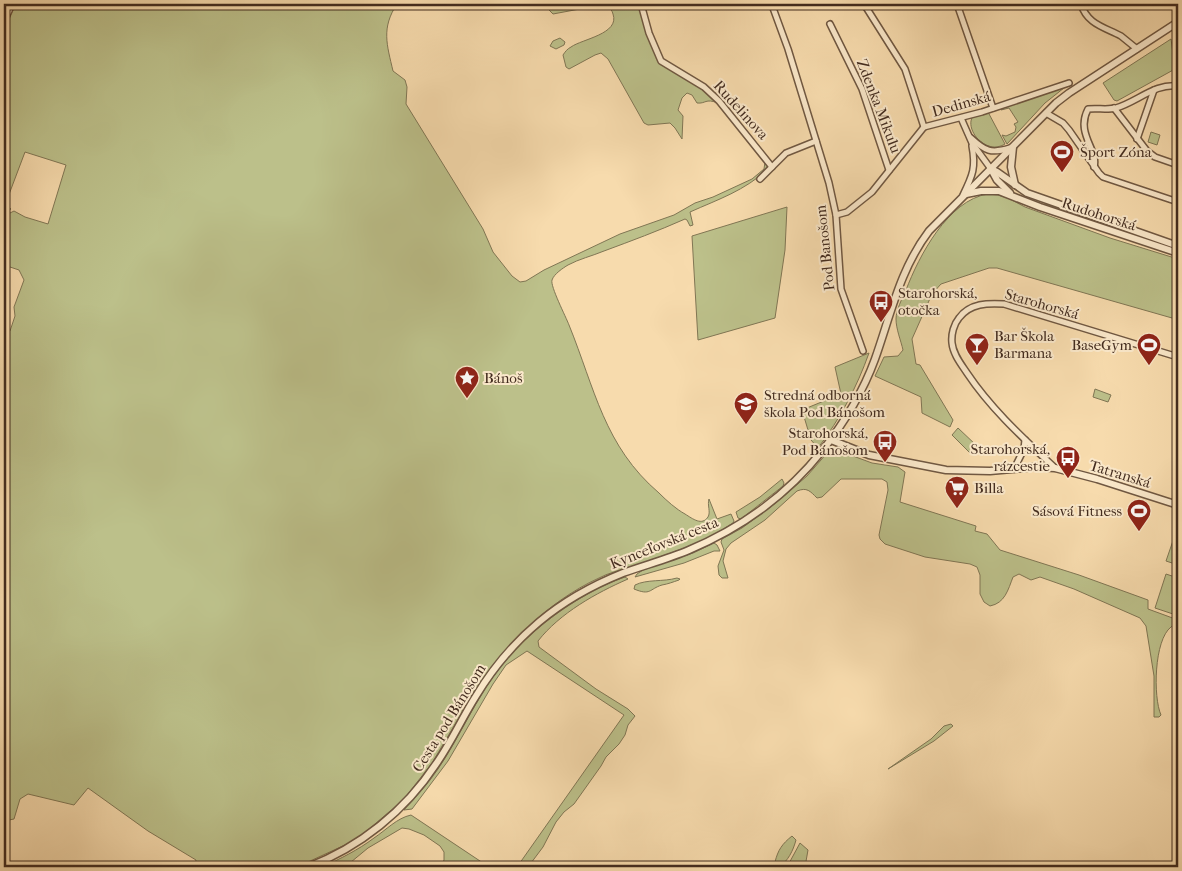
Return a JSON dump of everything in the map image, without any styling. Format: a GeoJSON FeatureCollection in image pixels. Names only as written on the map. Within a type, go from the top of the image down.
{"type":"FeatureCollection","features":[{"type":"Feature","properties":{"kind":"street"},"geometry":{"type":"LineString","coordinates":[[4,22],[12,4]]}},
{"type":"Feature","properties":{"kind":"street","name":"Rudelinova"},"geometry":{"type":"LineString","coordinates":[[641,4],[649,33],[661,61],[704,87],[715,96],[772,167]]}},
{"type":"Feature","properties":{"kind":"street"},"geometry":{"type":"LineString","coordinates":[[864,4],[905,68],[924,127]]}},
{"type":"Feature","properties":{"kind":"street"},"geometry":{"type":"LineString","coordinates":[[958,4],[993,108]]}},
{"type":"Feature","properties":{"kind":"street"},"geometry":{"type":"LineString","coordinates":[[1080,4],[1090,20],[1121,37],[1137,49]]}},
{"type":"Feature","properties":{"kind":"street","name":"Pod Banošom"},"geometry":{"type":"LineString","coordinates":[[772,5],[788,48],[829,183],[836,215],[841,289],[863,351]]}},
{"type":"Feature","properties":{"kind":"street","name":"Kynceľovská cesta"},"geometry":{"type":"LineString","coordinates":[[512,648],[547,616],[591,588],[624,573],[691,549],[738,525],[764,507],[790,485],[814,461],[830,440],[868,378],[901,280],[914,251],[936,221],[1046,113],[1069,93],[1178,22]]}},
{"type":"Feature","properties":{"kind":"street","name":"Zdenka Mikulu"},"geometry":{"type":"LineString","coordinates":[[830,24],[862,89],[889,170]]}},
{"type":"Feature","properties":{"kind":"street"},"geometry":{"type":"LineString","coordinates":[[1094,167],[1096,163],[1084,126],[1085,115],[1088,109],[1114,108],[1154,90],[1171,85],[1178,86],[1178,72]]}},
{"type":"Feature","properties":{"kind":"street","name":"Dedinská"},"geometry":{"type":"LineString","coordinates":[[836,215],[847,212],[868,195],[924,127],[961,118],[1069,83]]}},
{"type":"Feature","properties":{"kind":"street"},"geometry":{"type":"LineString","coordinates":[[1137,139],[1154,90]]}},
{"type":"Feature","properties":{"kind":"street"},"geometry":{"type":"LineString","coordinates":[[1114,108],[1147,151],[1178,165]]}},
{"type":"Feature","properties":{"kind":"street"},"geometry":{"type":"LineString","coordinates":[[1046,113],[1069,130],[1098,173],[1111,180],[1178,202]]}},
{"type":"Feature","properties":{"kind":"street"},"geometry":{"type":"LineString","coordinates":[[961,118],[972,143],[991,169]]}},
{"type":"Feature","properties":{"kind":"street"},"geometry":{"type":"LineString","coordinates":[[969,136],[982,149],[999,151],[1013,147],[1011,167],[1015,185]]}},
{"type":"Feature","properties":{"kind":"street"},"geometry":{"type":"LineString","coordinates":[[760,179],[786,153],[816,141]]}},
{"type":"Feature","properties":{"kind":"street"},"geometry":{"type":"LineString","coordinates":[[963,196],[973,175],[975,161],[972,143]]}},
{"type":"Feature","properties":{"kind":"street","name":"Rudohorská"},"geometry":{"type":"LineString","coordinates":[[991,169],[1027,193],[1178,246]]}},
{"type":"Feature","properties":{"kind":"street","name":"Rudohorská"},"geometry":{"type":"LineString","coordinates":[[991,169],[997,180],[1013,195]]}},
{"type":"Feature","properties":{"kind":"street","name":"Rudohorská"},"geometry":{"type":"LineString","coordinates":[[963,196],[970,192],[991,190],[1013,195],[1040,207],[1178,254]]}},
{"type":"Feature","properties":{"kind":"street","name":"Starohorská"},"geometry":{"type":"LineString","coordinates":[[1055,468],[983,396],[957,357],[952,344],[954,327],[957,319],[964,312],[988,302],[1004,304],[1178,356]]}},
{"type":"Feature","properties":{"kind":"street"},"geometry":{"type":"LineString","coordinates":[[830,440],[869,455],[946,470],[990,471],[1034,467],[1055,468]]}},
{"type":"Feature","properties":{"kind":"street"},"geometry":{"type":"LineString","coordinates":[[1014,469],[1024,449],[1025,440]]}},
{"type":"Feature","properties":{"kind":"street","name":"Tatranská"},"geometry":{"type":"LineString","coordinates":[[1055,468],[1098,479],[1178,505]]}},
{"type":"Feature","properties":{"kind":"street","name":"Cesta pod Bánošom"},"geometry":{"type":"LineString","coordinates":[[308,867],[372,833],[406,803],[437,764],[479,690],[512,648]]}},
{"type":"Feature","properties":{"kind":"green space"},"geometry":{"type":"Polygon","coordinates":[[[16,4],[397,4],[387,29],[387,45],[393,71],[405,80],[407,87],[406,104],[483,229],[493,252],[512,276],[520,282],[526,281],[544,270],[620,234],[674,215],[695,203],[752,179],[764,169],[765,162],[768,166],[768,169],[759,177],[740,189],[690,212],[693,225],[690,226],[685,219],[577,261],[561,269],[552,280],[594,394],[613,436],[625,456],[640,475],[668,502],[694,520],[706,520],[709,515],[709,499],[717,519],[731,514],[733,523],[721,531],[682,549],[602,576],[579,588],[543,614],[510,646],[495,663],[467,703],[463,703],[461,707],[463,711],[432,763],[404,799],[361,836],[297,867],[195,867],[196,860],[148,831],[88,788],[74,805],[28,794],[20,799],[14,819],[4,821],[4,336],[10,331],[15,316],[14,307],[24,280],[19,270],[4,265],[4,216],[14,211],[25,217],[48,224],[66,165],[25,152],[5,205],[11,209],[4,212],[4,28],[16,4]]]}},
{"type":"Feature","properties":{"kind":"green space"},"geometry":{"type":"Polygon","coordinates":[[[543,4],[639,4],[658,60],[665,67],[696,84],[718,103],[708,101],[697,103],[692,95],[687,93],[682,98],[678,110],[683,116],[682,139],[670,123],[648,125],[644,123],[608,59],[601,53],[569,69],[566,67],[563,55],[567,50],[576,44],[599,35],[611,26],[614,21],[610,8],[601,5],[553,14],[543,4]]]}},
{"type":"Feature","properties":{"kind":"green space"},"geometry":{"type":"Polygon","coordinates":[[[560,38],[565,42],[564,45],[556,49],[550,46],[553,41],[560,38]]]}},
{"type":"Feature","properties":{"kind":"green space"},"geometry":{"type":"Polygon","coordinates":[[[1171,39],[1175,69],[1117,101],[1114,100],[1103,83],[1171,39]]]}},
{"type":"Feature","properties":{"kind":"green space"},"geometry":{"type":"Polygon","coordinates":[[[1069,84],[1045,103],[1007,144],[1002,135],[1006,136],[1015,132],[1016,127],[1014,124],[1018,122],[1009,108],[1001,110],[1003,106],[1069,84]]]}},
{"type":"Feature","properties":{"kind":"green space"},"geometry":{"type":"Polygon","coordinates":[[[988,112],[1005,144],[1003,145],[989,146],[980,141],[974,134],[971,124],[973,116],[988,112]]]}},
{"type":"Feature","properties":{"kind":"green space"},"geometry":{"type":"Polygon","coordinates":[[[1151,132],[1160,135],[1157,145],[1148,142],[1151,132]]]}},
{"type":"Feature","properties":{"kind":"green space"},"geometry":{"type":"Polygon","coordinates":[[[988,194],[1008,198],[1025,207],[1110,238],[1178,259],[1178,327],[1172,318],[997,268],[989,268],[941,284],[932,294],[912,339],[916,364],[920,365],[953,420],[950,427],[922,413],[921,397],[875,376],[884,357],[898,356],[903,350],[897,327],[897,312],[927,246],[948,218],[960,207],[974,198],[988,194]]]}},
{"type":"Feature","properties":{"kind":"green space"},"geometry":{"type":"Polygon","coordinates":[[[1046,204],[1116,228],[1116,229],[1045,206],[1046,204]]]}},
{"type":"Feature","properties":{"kind":"green space"},"geometry":{"type":"Polygon","coordinates":[[[787,207],[785,250],[775,318],[698,340],[692,236],[787,207]]]}},
{"type":"Feature","properties":{"kind":"green space"},"geometry":{"type":"Polygon","coordinates":[[[869,353],[847,402],[834,426],[818,448],[811,440],[802,410],[841,394],[835,367],[869,353]]]}},
{"type":"Feature","properties":{"kind":"green space"},"geometry":{"type":"Polygon","coordinates":[[[1095,389],[1111,395],[1108,402],[1093,397],[1095,389]]]}},
{"type":"Feature","properties":{"kind":"green space"},"geometry":{"type":"Polygon","coordinates":[[[958,428],[977,446],[970,453],[952,435],[958,428]]]}},
{"type":"Feature","properties":{"kind":"green space"},"geometry":{"type":"Polygon","coordinates":[[[834,449],[872,463],[898,467],[905,472],[900,502],[976,526],[975,531],[987,534],[1000,550],[1079,575],[1148,600],[1148,609],[1178,620],[1178,624],[1172,626],[1165,634],[1158,656],[1156,683],[1158,707],[1161,715],[1154,717],[1154,676],[1146,626],[1140,618],[1074,589],[1040,577],[1031,580],[1019,574],[1013,577],[1003,599],[990,606],[984,602],[980,594],[980,575],[977,567],[970,564],[925,557],[885,544],[880,539],[879,535],[888,490],[887,482],[882,479],[841,479],[822,497],[817,498],[808,490],[797,491],[765,520],[731,543],[726,549],[723,561],[728,578],[722,578],[719,575],[718,566],[724,550],[721,542],[722,539],[742,528],[777,502],[807,476],[828,452],[834,449]]]}},
{"type":"Feature","properties":{"kind":"green space"},"geometry":{"type":"Polygon","coordinates":[[[782,479],[783,486],[741,519],[738,518],[736,512],[760,497],[782,479]]]}},
{"type":"Feature","properties":{"kind":"green space"},"geometry":{"type":"Polygon","coordinates":[[[1176,532],[1178,533],[1178,565],[1166,561],[1176,532]]]}},
{"type":"Feature","properties":{"kind":"green space"},"geometry":{"type":"Polygon","coordinates":[[[714,543],[720,551],[714,551],[684,563],[635,577],[643,570],[693,553],[714,543]]]}},
{"type":"Feature","properties":{"kind":"green space"},"geometry":{"type":"Polygon","coordinates":[[[1166,574],[1178,578],[1178,596],[1173,614],[1155,608],[1166,574]]]}},
{"type":"Feature","properties":{"kind":"green space"},"geometry":{"type":"Polygon","coordinates":[[[625,577],[628,579],[591,597],[557,621],[538,641],[539,647],[596,689],[628,709],[635,716],[628,725],[625,735],[619,744],[606,757],[574,804],[556,822],[543,847],[528,867],[517,867],[624,715],[527,651],[506,665],[448,761],[412,809],[404,810],[434,775],[484,690],[518,647],[545,623],[574,602],[599,588],[625,577]]]}},
{"type":"Feature","properties":{"kind":"green space"},"geometry":{"type":"Polygon","coordinates":[[[680,579],[647,592],[634,589],[635,585],[640,583],[680,579]]]}},
{"type":"Feature","properties":{"kind":"green space"},"geometry":{"type":"Polygon","coordinates":[[[951,724],[953,726],[934,741],[888,769],[931,739],[944,726],[951,724]]]}},
{"type":"Feature","properties":{"kind":"green space"},"geometry":{"type":"Polygon","coordinates":[[[411,815],[489,867],[441,867],[444,860],[444,852],[440,846],[424,835],[402,828],[368,848],[345,867],[322,867],[368,842],[396,821],[411,815]]]}},
{"type":"Feature","properties":{"kind":"green space"},"geometry":{"type":"Polygon","coordinates":[[[792,836],[796,840],[793,848],[788,859],[779,867],[775,862],[778,854],[783,845],[792,836]]]}},
{"type":"Feature","properties":{"kind":"green space"},"geometry":{"type":"Polygon","coordinates":[[[800,843],[808,850],[805,867],[787,867],[800,843]]]}},
{"type":"Feature","properties":{"kind":"place","name":"Šport Zóna"},"geometry":{"type":"Point","coordinates":[1062,173]}},
{"type":"Feature","properties":{"kind":"place","name":"Starohorská, otočka"},"geometry":{"type":"Point","coordinates":[881,323]}},
{"type":"Feature","properties":{"kind":"place","name":"Bar Škola Barmana"},"geometry":{"type":"Point","coordinates":[977,366]}},
{"type":"Feature","properties":{"kind":"place","name":"BaseGym"},"geometry":{"type":"Point","coordinates":[1149,366]}},
{"type":"Feature","properties":{"kind":"place","name":"Bánoš"},"geometry":{"type":"Point","coordinates":[467,399]}},
{"type":"Feature","properties":{"kind":"place","name":"Stredná odborná škola Pod Bánošom"},"geometry":{"type":"Point","coordinates":[746,425]}},
{"type":"Feature","properties":{"kind":"place","name":"Starohorská, Pod Bánošom"},"geometry":{"type":"Point","coordinates":[885,463]}},
{"type":"Feature","properties":{"kind":"place","name":"Starohorská, rázcestie"},"geometry":{"type":"Point","coordinates":[1068,479]}},
{"type":"Feature","properties":{"kind":"place","name":"Billa"},"geometry":{"type":"Point","coordinates":[957,509]}},
{"type":"Feature","properties":{"kind":"place","name":"Sásová Fitness"},"geometry":{"type":"Point","coordinates":[1139,532]}}]}
